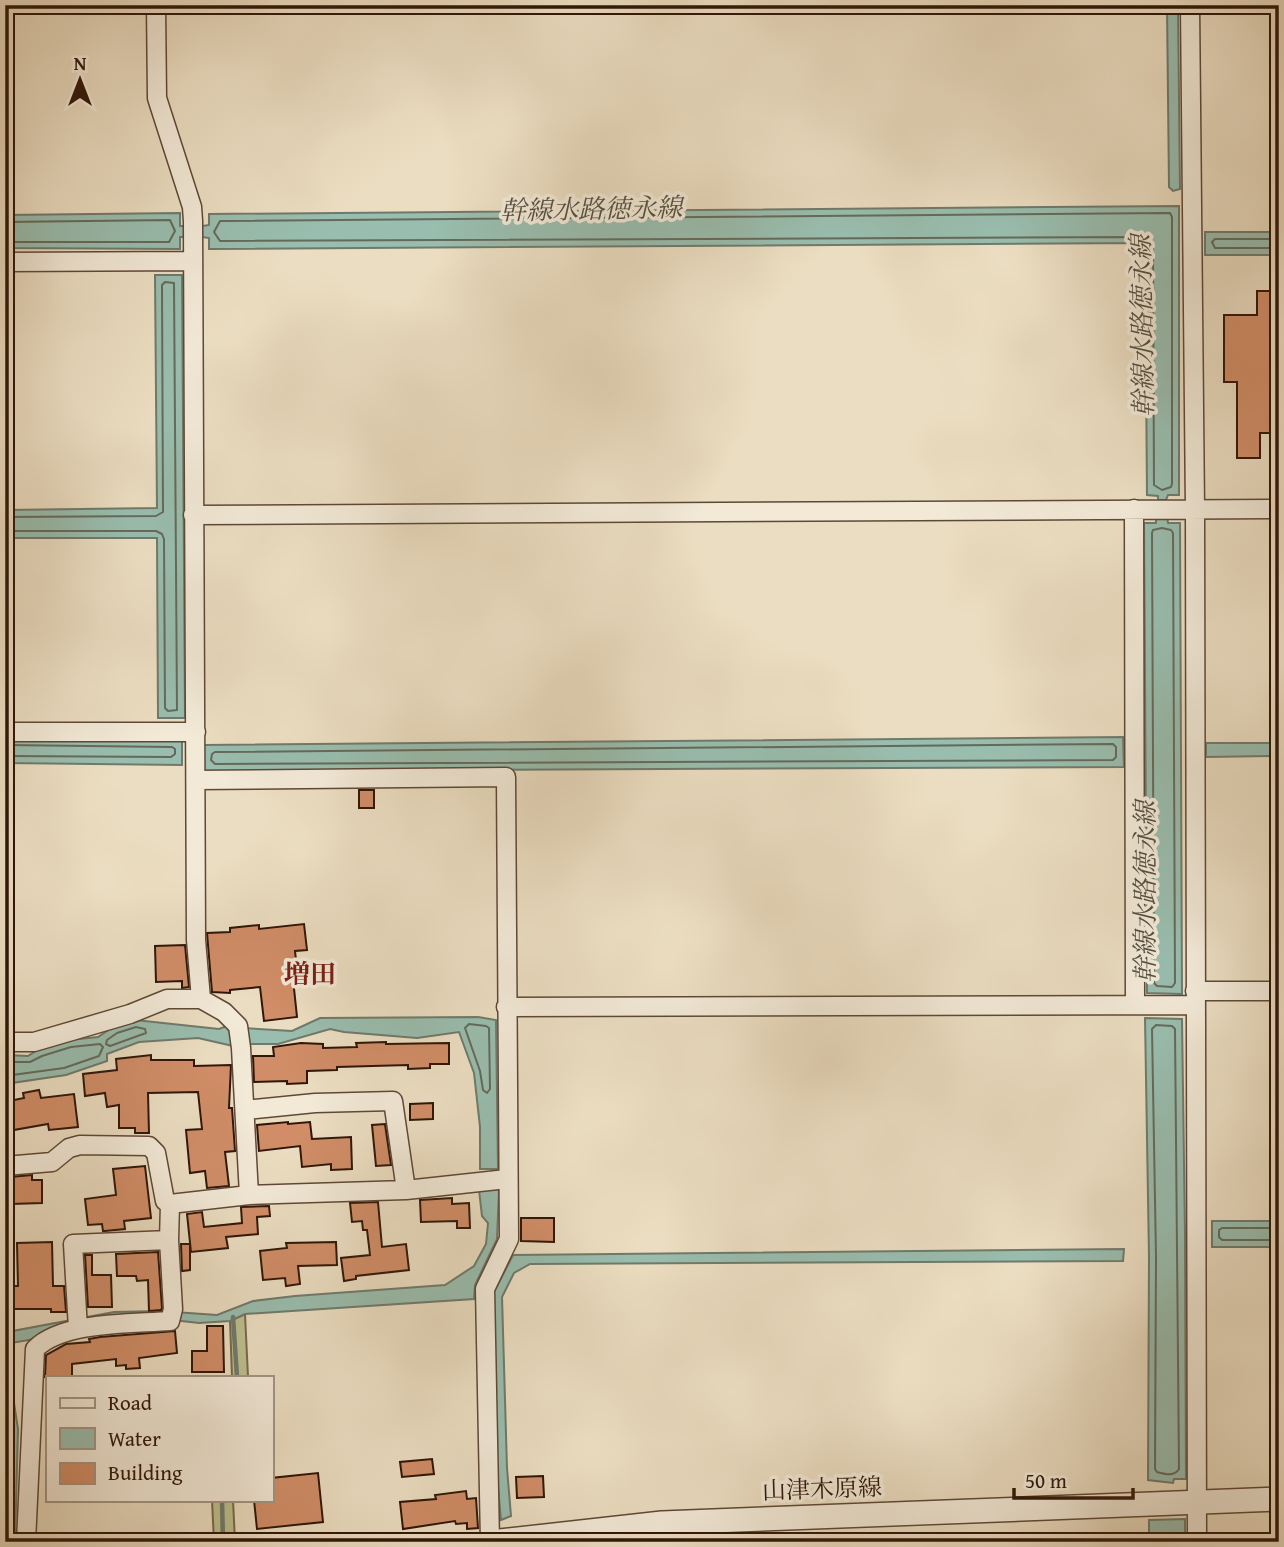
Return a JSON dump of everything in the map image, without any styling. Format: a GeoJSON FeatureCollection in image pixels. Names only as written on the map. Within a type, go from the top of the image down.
{"type":"FeatureCollection","features":[{"type":"Feature","properties":{"kind":"street"},"geometry":{"type":"LineString","coordinates":[[156,5],[157,98],[192,207],[193,221],[196,940],[201,999]]}},
{"type":"Feature","properties":{"kind":"street"},"geometry":{"type":"LineString","coordinates":[[1190,5],[1195,510],[1195,998],[1188,1502],[1197,1542]]}},
{"type":"Feature","properties":{"kind":"street"},"geometry":{"type":"LineString","coordinates":[[5,262],[193,261]]}},
{"type":"Feature","properties":{"kind":"street"},"geometry":{"type":"LineString","coordinates":[[1134,509],[1135,1004]]}},
{"type":"Feature","properties":{"kind":"street"},"geometry":{"type":"LineString","coordinates":[[193,515],[1279,509]]}},
{"type":"Feature","properties":{"kind":"street"},"geometry":{"type":"LineString","coordinates":[[5,732],[196,732]]}},
{"type":"Feature","properties":{"kind":"street"},"geometry":{"type":"LineString","coordinates":[[196,780],[506,777],[509,1239],[485,1289],[491,1542]]}},
{"type":"Feature","properties":{"kind":"street"},"geometry":{"type":"LineString","coordinates":[[506,1007],[1176,1004],[1195,998],[1279,991]]}},
{"type":"Feature","properties":{"kind":"street"},"geometry":{"type":"LineString","coordinates":[[5,1042],[34,1042],[130,1014],[167,999],[201,999],[223,1012],[238,1026],[249,1195]]}},
{"type":"Feature","properties":{"kind":"street"},"geometry":{"type":"LineString","coordinates":[[245,1110],[315,1103],[393,1101],[406,1190]]}},
{"type":"Feature","properties":{"kind":"street"},"geometry":{"type":"LineString","coordinates":[[5,1166],[52,1162],[69,1148],[80,1145],[149,1146],[156,1153],[165,1201],[170,1204],[249,1195],[406,1190],[508,1179]]}},
{"type":"Feature","properties":{"kind":"street"},"geometry":{"type":"LineString","coordinates":[[26,1542],[34,1349],[77,1321],[172,1315],[170,1204]]}},
{"type":"Feature","properties":{"kind":"street"},"geometry":{"type":"LineString","coordinates":[[77,1321],[73,1244],[169,1240]]}},
{"type":"Feature","properties":{"kind":"street","name":"山津木原線"},"geometry":{"type":"LineString","coordinates":[[491,1542],[662,1523],[1279,1499]]}},
{"type":"Feature","properties":{"kind":"green space"},"geometry":{"type":"Polygon","coordinates":[[[245,1314],[248,1376],[232,1376],[230,1321],[245,1314]]]}},
{"type":"Feature","properties":{"kind":"green space"},"geometry":{"type":"Polygon","coordinates":[[[212,1502],[233,1502],[235,1542],[214,1542],[212,1502]]]}},
{"type":"Feature","properties":{"kind":"water"},"geometry":{"type":"Polygon","coordinates":[[[1167,5],[1178,5],[1180,189],[1173,191],[1169,187],[1167,5]]]}},
{"type":"Feature","properties":{"kind":"water"},"geometry":{"type":"Polygon","coordinates":[[[1179,206],[1179,495],[1168,495],[1166,500],[1147,495],[1145,243],[209,249],[209,238],[202,237],[202,226],[209,225],[209,214],[1179,206]]]}},
{"type":"Feature","properties":{"kind":"water"},"geometry":{"type":"Polygon","coordinates":[[[180,213],[180,226],[186,226],[186,237],[180,237],[180,249],[5,248],[5,215],[180,213]]]}},
{"type":"Feature","properties":{"kind":"water"},"geometry":{"type":"Polygon","coordinates":[[[1205,232],[1279,232],[1279,255],[1205,255],[1205,232]]]}},
{"type":"Feature","properties":{"kind":"water"},"geometry":{"type":"Polygon","coordinates":[[[155,275],[182,275],[185,718],[158,718],[157,538],[5,538],[5,510],[157,508],[155,275]]]}},
{"type":"Feature","properties":{"kind":"water"},"geometry":{"type":"Polygon","coordinates":[[[1156,516],[1167,516],[1168,523],[1180,523],[1182,994],[1147,993],[1144,523],[1156,523],[1156,516]]]}},
{"type":"Feature","properties":{"kind":"water"},"geometry":{"type":"Polygon","coordinates":[[[1123,737],[1124,767],[204,771],[204,745],[1123,737]]]}},
{"type":"Feature","properties":{"kind":"water"},"geometry":{"type":"Polygon","coordinates":[[[5,738],[182,740],[182,765],[5,763],[5,738]]]}},
{"type":"Feature","properties":{"kind":"water"},"geometry":{"type":"Polygon","coordinates":[[[1206,743],[1279,743],[1279,756],[1206,757],[1206,743]]]}},
{"type":"Feature","properties":{"kind":"water"},"geometry":{"type":"Polygon","coordinates":[[[478,1017],[496,1020],[498,1169],[480,1169],[480,1127],[474,1073],[459,1032],[417,1038],[330,1029],[278,1044],[248,1044],[243,1028],[292,1031],[320,1018],[478,1017]]]}},
{"type":"Feature","properties":{"kind":"water"},"geometry":{"type":"Polygon","coordinates":[[[1145,1018],[1182,1019],[1186,1479],[1174,1479],[1173,1483],[1148,1480],[1149,1257],[1145,1018]]]}},
{"type":"Feature","properties":{"kind":"water"},"geometry":{"type":"Polygon","coordinates":[[[135,1020],[219,1029],[227,1026],[234,1035],[233,1046],[198,1038],[139,1042],[107,1054],[107,1061],[66,1075],[5,1084],[5,1055],[28,1056],[39,1049],[69,1040],[98,1037],[113,1027],[135,1020]]]}},
{"type":"Feature","properties":{"kind":"water"},"geometry":{"type":"Polygon","coordinates":[[[479,1190],[499,1190],[497,1239],[475,1285],[474,1299],[245,1314],[230,1321],[199,1323],[155,1318],[11,1343],[12,1390],[18,1429],[15,1542],[5,1542],[5,1322],[7,1332],[114,1312],[160,1311],[217,1315],[253,1301],[445,1285],[474,1266],[486,1244],[488,1223],[482,1216],[479,1190]]]}},
{"type":"Feature","properties":{"kind":"water"},"geometry":{"type":"Polygon","coordinates":[[[1212,1221],[1279,1221],[1279,1247],[1212,1247],[1212,1221]]]}},
{"type":"Feature","properties":{"kind":"water"},"geometry":{"type":"Polygon","coordinates":[[[1124,1249],[1123,1261],[530,1264],[514,1273],[502,1297],[511,1516],[501,1520],[496,1466],[492,1296],[513,1255],[1124,1249]]]}},
{"type":"Feature","properties":{"kind":"water"},"geometry":{"type":"Polygon","coordinates":[[[1185,1519],[1185,1542],[1149,1542],[1149,1520],[1185,1519]]]}},
{"type":"Feature","properties":{"kind":"building"},"geometry":{"type":"Polygon","coordinates":[[[1257,291],[1279,291],[1279,433],[1260,433],[1260,458],[1237,458],[1237,382],[1224,382],[1224,315],[1257,315],[1257,291]]]}},
{"type":"Feature","properties":{"kind":"building"},"geometry":{"type":"Polygon","coordinates":[[[359,790],[374,790],[374,808],[359,808],[359,790]]]}},
{"type":"Feature","properties":{"kind":"building"},"geometry":{"type":"Polygon","coordinates":[[[304,924],[307,950],[295,951],[298,978],[293,979],[297,1017],[264,1021],[260,987],[230,990],[230,993],[212,992],[207,933],[230,932],[230,928],[259,925],[259,929],[304,924]]]}},
{"type":"Feature","properties":{"kind":"building"},"geometry":{"type":"Polygon","coordinates":[[[185,945],[189,987],[182,988],[182,981],[156,982],[155,946],[185,945]]]}},
{"type":"Feature","properties":{"kind":"building"},"geometry":{"type":"Polygon","coordinates":[[[301,1043],[323,1044],[323,1048],[357,1047],[356,1043],[449,1043],[449,1064],[430,1064],[430,1068],[408,1069],[408,1065],[337,1067],[337,1070],[307,1071],[307,1083],[254,1082],[253,1056],[274,1056],[273,1047],[301,1043]]]}},
{"type":"Feature","properties":{"kind":"building"},"geometry":{"type":"Polygon","coordinates":[[[151,1055],[151,1060],[194,1060],[194,1066],[231,1065],[229,1108],[232,1108],[235,1151],[225,1152],[229,1186],[207,1188],[205,1171],[190,1173],[186,1130],[202,1129],[198,1092],[148,1093],[149,1133],[135,1133],[135,1128],[119,1128],[119,1105],[107,1107],[105,1093],[85,1096],[83,1074],[117,1070],[116,1059],[151,1055]]]}},
{"type":"Feature","properties":{"kind":"building"},"geometry":{"type":"Polygon","coordinates":[[[39,1090],[41,1098],[74,1094],[78,1127],[49,1130],[48,1124],[8,1131],[5,1113],[11,1112],[9,1101],[24,1098],[23,1093],[39,1090]]]}},
{"type":"Feature","properties":{"kind":"building"},"geometry":{"type":"Polygon","coordinates":[[[433,1103],[433,1119],[410,1120],[410,1104],[433,1103]]]}},
{"type":"Feature","properties":{"kind":"building"},"geometry":{"type":"Polygon","coordinates":[[[310,1122],[312,1139],[351,1137],[352,1169],[331,1170],[331,1164],[302,1167],[300,1146],[259,1151],[257,1125],[310,1122]]]}},
{"type":"Feature","properties":{"kind":"building"},"geometry":{"type":"Polygon","coordinates":[[[385,1124],[391,1165],[376,1166],[372,1125],[385,1124]]]}},
{"type":"Feature","properties":{"kind":"building"},"geometry":{"type":"Polygon","coordinates":[[[145,1166],[151,1218],[124,1221],[125,1229],[103,1231],[102,1224],[88,1225],[85,1199],[116,1195],[113,1169],[145,1166]]]}},
{"type":"Feature","properties":{"kind":"building"},"geometry":{"type":"Polygon","coordinates":[[[32,1175],[32,1180],[42,1180],[42,1203],[11,1204],[10,1177],[32,1175]]]}},
{"type":"Feature","properties":{"kind":"building"},"geometry":{"type":"Polygon","coordinates":[[[452,1198],[452,1204],[469,1203],[470,1228],[457,1228],[457,1221],[421,1222],[420,1200],[452,1198]]]}},
{"type":"Feature","properties":{"kind":"building"},"geometry":{"type":"Polygon","coordinates":[[[378,1202],[382,1247],[406,1244],[409,1270],[356,1276],[356,1279],[344,1281],[341,1258],[370,1255],[367,1230],[363,1230],[362,1221],[352,1222],[350,1203],[378,1202]]]}},
{"type":"Feature","properties":{"kind":"building"},"geometry":{"type":"Polygon","coordinates":[[[269,1206],[270,1216],[257,1217],[258,1234],[226,1237],[228,1248],[191,1252],[187,1214],[202,1212],[204,1227],[242,1223],[241,1207],[269,1206]]]}},
{"type":"Feature","properties":{"kind":"building"},"geometry":{"type":"Polygon","coordinates":[[[521,1218],[554,1218],[554,1242],[521,1241],[521,1218]]]}},
{"type":"Feature","properties":{"kind":"building"},"geometry":{"type":"Polygon","coordinates":[[[52,1242],[53,1286],[64,1286],[66,1312],[51,1312],[51,1309],[14,1309],[14,1286],[18,1286],[17,1243],[52,1242]]]}},
{"type":"Feature","properties":{"kind":"building"},"geometry":{"type":"Polygon","coordinates":[[[336,1242],[337,1265],[298,1266],[300,1284],[286,1286],[285,1278],[263,1280],[260,1251],[287,1248],[286,1243],[336,1242]]]}},
{"type":"Feature","properties":{"kind":"building"},"geometry":{"type":"Polygon","coordinates":[[[181,1244],[190,1244],[190,1270],[182,1271],[181,1244]]]}},
{"type":"Feature","properties":{"kind":"building"},"geometry":{"type":"Polygon","coordinates":[[[158,1252],[162,1308],[149,1311],[148,1280],[137,1281],[136,1276],[117,1276],[116,1254],[158,1252]]]}},
{"type":"Feature","properties":{"kind":"building"},"geometry":{"type":"Polygon","coordinates":[[[85,1255],[92,1255],[92,1275],[111,1275],[112,1307],[88,1307],[85,1255]]]}},
{"type":"Feature","properties":{"kind":"building"},"geometry":{"type":"Polygon","coordinates":[[[207,1326],[223,1326],[224,1372],[192,1372],[192,1351],[207,1351],[207,1326]]]}},
{"type":"Feature","properties":{"kind":"building"},"geometry":{"type":"Polygon","coordinates":[[[175,1331],[177,1353],[139,1358],[140,1368],[126,1369],[126,1365],[116,1366],[116,1359],[72,1364],[72,1376],[45,1377],[46,1355],[66,1344],[90,1342],[89,1339],[175,1331]]]}},
{"type":"Feature","properties":{"kind":"building"},"geometry":{"type":"Polygon","coordinates":[[[432,1459],[434,1474],[402,1477],[400,1462],[432,1459]]]}},
{"type":"Feature","properties":{"kind":"building"},"geometry":{"type":"Polygon","coordinates":[[[318,1473],[323,1522],[257,1529],[254,1502],[273,1502],[273,1478],[318,1473]]]}},
{"type":"Feature","properties":{"kind":"building"},"geometry":{"type":"Polygon","coordinates":[[[543,1476],[544,1497],[517,1498],[516,1477],[543,1476]]]}},
{"type":"Feature","properties":{"kind":"building"},"geometry":{"type":"Polygon","coordinates":[[[466,1491],[467,1499],[476,1498],[478,1528],[467,1529],[467,1523],[456,1524],[455,1521],[403,1529],[400,1502],[436,1499],[435,1495],[466,1491]]]}},
{"type":"Feature","properties":{"kind":"waterway"},"geometry":{"type":"LineString","coordinates":[[233,1317],[237,1376]]}},
{"type":"Feature","properties":{"kind":"waterway"},"geometry":{"type":"LineString","coordinates":[[222,1502],[223,1542]]}},
{"type":"Feature","properties":{"kind":"district","name":"増田"},"geometry":{"type":"Point","coordinates":[310,974]}},
{"type":"Feature","properties":{"kind":"water label","name":"幹線水路徳永線"},"geometry":{"type":"Point","coordinates":[591,209]}},
{"type":"Feature","properties":{"kind":"water label","name":"幹線水路徳永線"},"geometry":{"type":"Point","coordinates":[1142,326]}},
{"type":"Feature","properties":{"kind":"water label","name":"幹線水路徳永線"},"geometry":{"type":"Point","coordinates":[1145,892]}}]}
